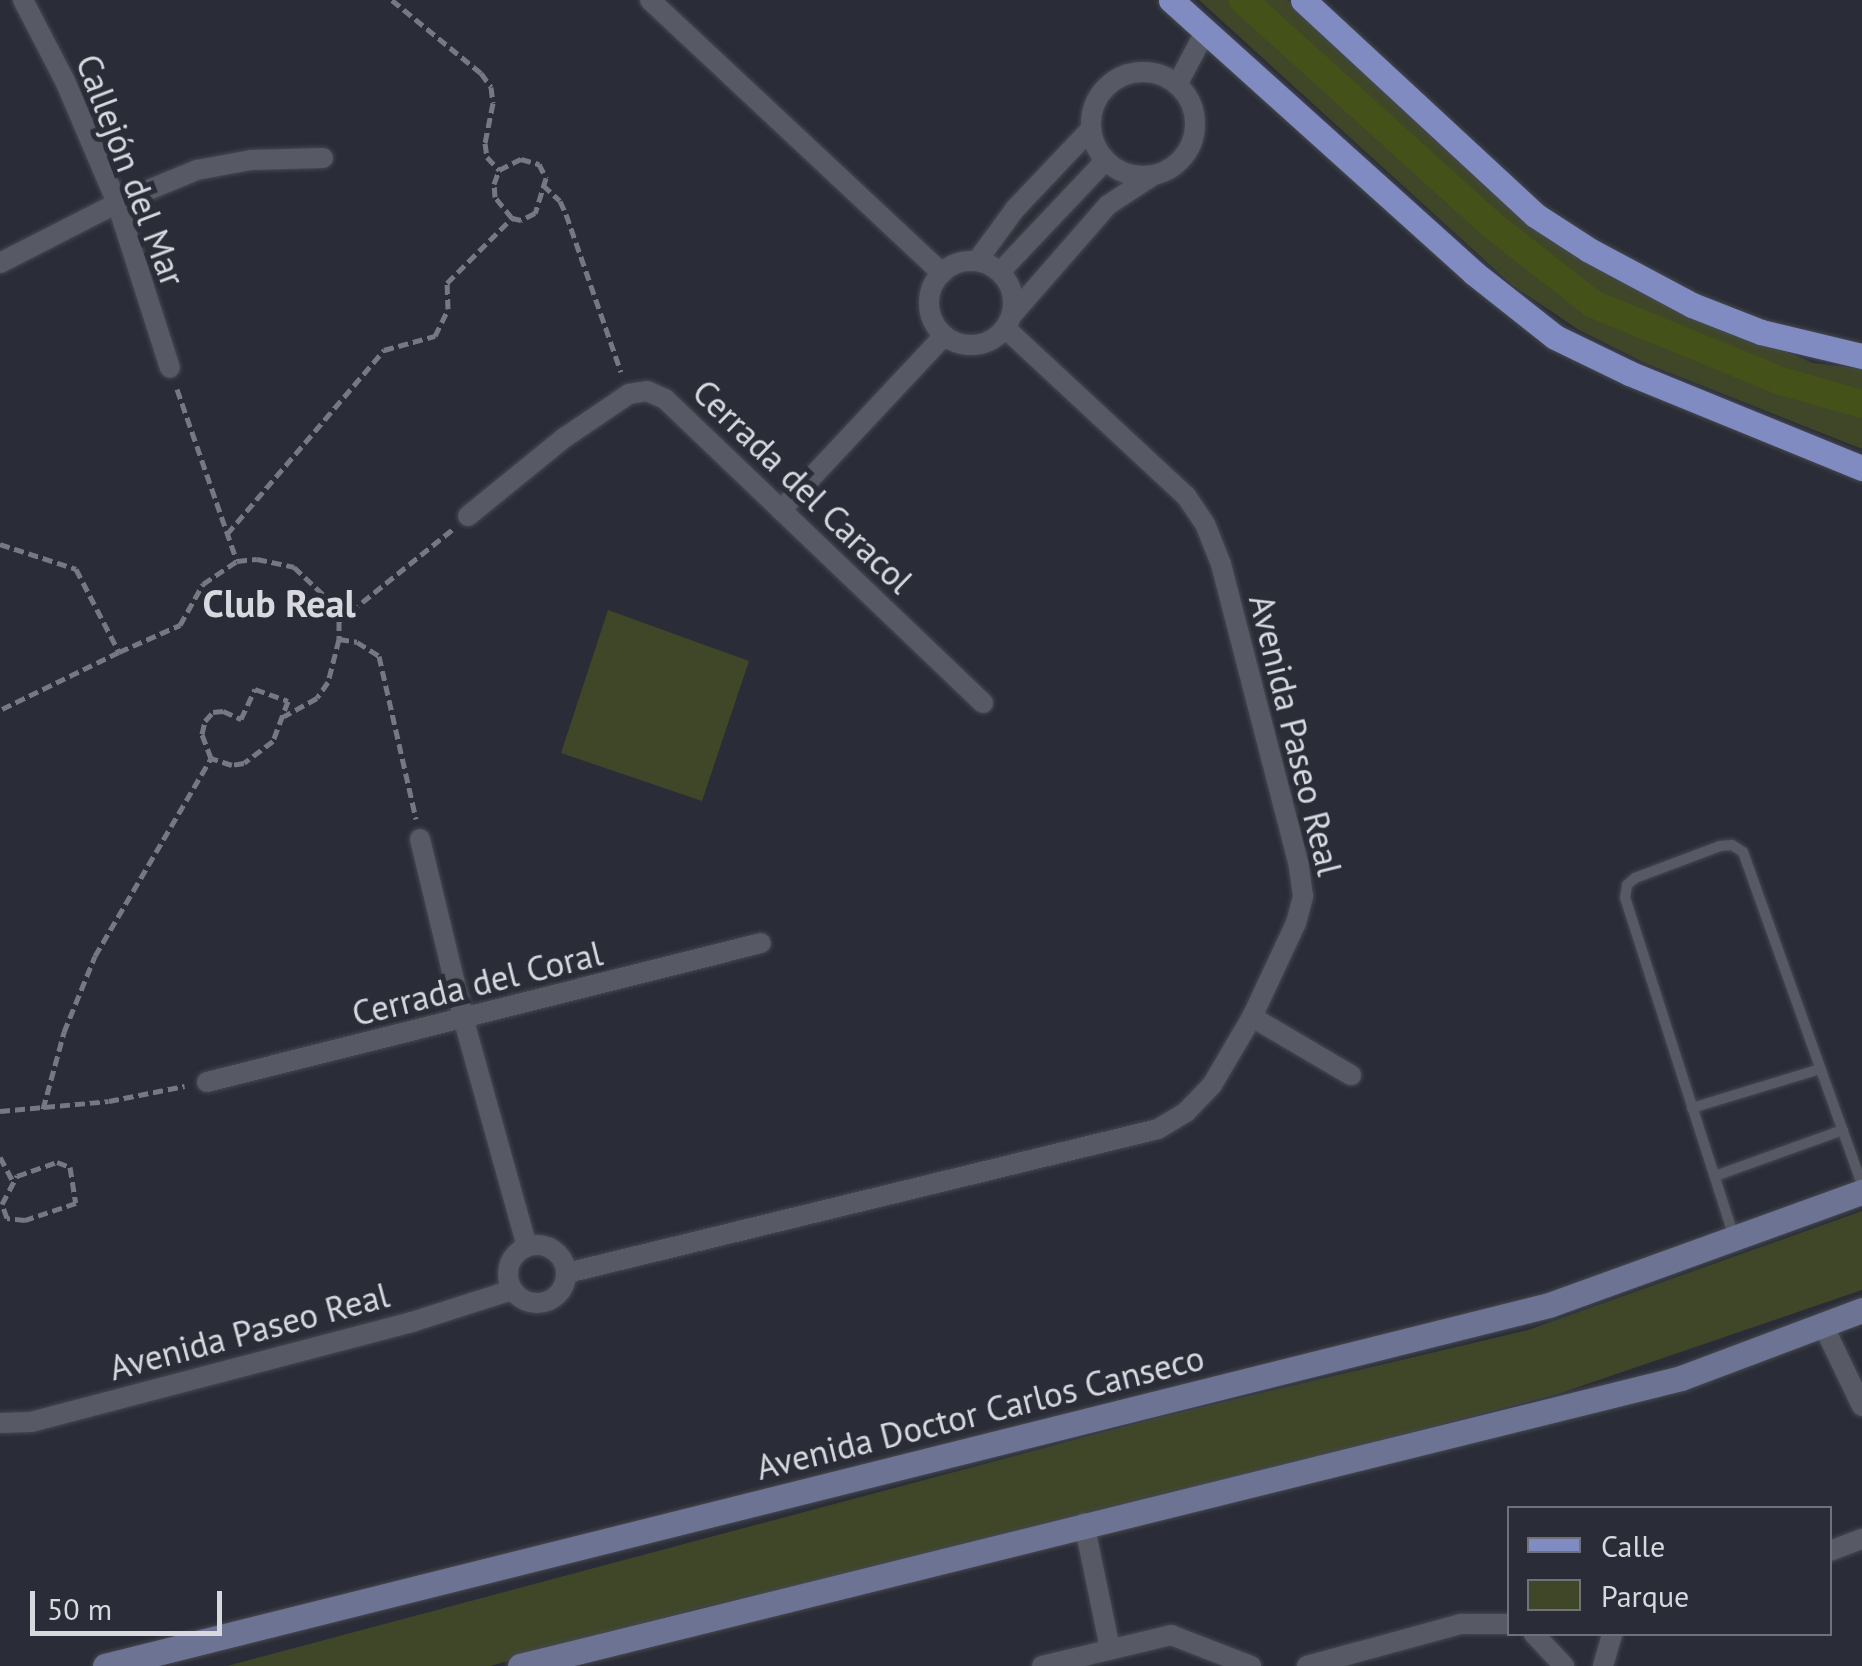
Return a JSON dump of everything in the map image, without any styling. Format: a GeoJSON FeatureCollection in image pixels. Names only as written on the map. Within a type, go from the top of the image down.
{"type":"FeatureCollection","features":[{"type":"Feature","properties":{"kind":"main road"},"geometry":{"type":"LineString","coordinates":[[1170,0],[1474,273],[1555,337],[1629,372],[1862,468]]}},
{"type":"Feature","properties":{"kind":"main road"},"geometry":{"type":"LineString","coordinates":[[1303,0],[1535,215],[1589,250],[1640,281],[1761,332],[1862,356]]}},
{"type":"Feature","properties":{"kind":"main road","name":"Avenida Doctor Carlos Canseco"},"geometry":{"type":"LineString","coordinates":[[105,1666],[1549,1306],[1862,1188]]}},
{"type":"Feature","properties":{"kind":"main road"},"geometry":{"type":"LineString","coordinates":[[520,1666],[1084,1523],[1681,1378],[1862,1310]]}},
{"type":"Feature","properties":{"kind":"street"},"geometry":{"type":"LineString","coordinates":[[3,0],[14,0]]}},
{"type":"Feature","properties":{"kind":"street","name":"Callejón del Mar"},"geometry":{"type":"LineString","coordinates":[[23,0],[65,81],[117,203],[170,368]]}},
{"type":"Feature","properties":{"kind":"street"},"geometry":{"type":"LineString","coordinates":[[650,0],[942,273]]}},
{"type":"Feature","properties":{"kind":"street"},"geometry":{"type":"LineString","coordinates":[[1177,85],[1206,32]]}},
{"type":"Feature","properties":{"kind":"street"},"geometry":{"type":"LineString","coordinates":[[977,261],[1015,209],[1091,129],[1100,95],[1127,74],[1162,75],[1177,85],[1194,114],[1190,146],[1181,160],[1108,205],[996,338],[969,346],[944,336],[935,325],[929,297],[942,273],[965,261],[977,261],[1000,272],[1012,293],[1008,322]]}},
{"type":"Feature","properties":{"kind":"street"},"geometry":{"type":"LineString","coordinates":[[1091,129],[1105,161],[1134,176],[1152,176]]}},
{"type":"Feature","properties":{"kind":"street"},"geometry":{"type":"LineString","coordinates":[[0,263],[117,203],[197,170],[251,160],[323,158]]}},
{"type":"Feature","properties":{"kind":"street"},"geometry":{"type":"LineString","coordinates":[[1000,272],[1105,161]]}},
{"type":"Feature","properties":{"kind":"street","name":"Avenida Paseo Real"},"geometry":{"type":"LineString","coordinates":[[567,1274],[1158,1129],[1186,1112],[1212,1084],[1252,1017],[1296,922],[1303,896],[1298,862],[1221,564],[1205,524],[1186,496],[1008,322]]}},
{"type":"Feature","properties":{"kind":"street"},"geometry":{"type":"LineString","coordinates":[[782,510],[944,336]]}},
{"type":"Feature","properties":{"kind":"street","name":"Cerrada del Caracol"},"geometry":{"type":"LineString","coordinates":[[629,394],[648,391],[665,399],[983,703]]}},
{"type":"Feature","properties":{"kind":"street"},"geometry":{"type":"LineString","coordinates":[[468,516],[564,438],[629,394]]}},
{"type":"Feature","properties":{"kind":"street"},"geometry":{"type":"LineString","coordinates":[[420,840],[464,1021],[527,1246]]}},
{"type":"Feature","properties":{"kind":"street","name":"Cerrada del Coral"},"geometry":{"type":"LineString","coordinates":[[207,1082],[464,1021],[761,943]]}},
{"type":"Feature","properties":{"kind":"street"},"geometry":{"type":"LineString","coordinates":[[1252,1017],[1351,1075]]}},
{"type":"Feature","properties":{"kind":"street"},"geometry":{"type":"LineString","coordinates":[[527,1246],[549,1246],[565,1262],[567,1274],[565,1284],[551,1300],[530,1302],[512,1290],[508,1270],[518,1251],[527,1246]]}},
{"type":"Feature","properties":{"kind":"street","name":"Avenida Paseo Real"},"geometry":{"type":"LineString","coordinates":[[0,1423],[31,1422],[412,1322],[512,1290]]}},
{"type":"Feature","properties":{"kind":"street"},"geometry":{"type":"LineString","coordinates":[[1822,1324],[1862,1406]]}},
{"type":"Feature","properties":{"kind":"street"},"geometry":{"type":"LineString","coordinates":[[1084,1523],[1110,1648]]}},
{"type":"Feature","properties":{"kind":"street"},"geometry":{"type":"LineString","coordinates":[[1832,1549],[1862,1539]]}},
{"type":"Feature","properties":{"kind":"street"},"geometry":{"type":"LineString","coordinates":[[1307,1666],[1461,1624],[1507,1624]]}},
{"type":"Feature","properties":{"kind":"street"},"geometry":{"type":"LineString","coordinates":[[1042,1666],[1171,1635],[1251,1666]]}},
{"type":"Feature","properties":{"kind":"street"},"geometry":{"type":"LineString","coordinates":[[1536,1636],[1564,1666]]}},
{"type":"Feature","properties":{"kind":"street"},"geometry":{"type":"LineString","coordinates":[[1603,1666],[1611,1636]]}},
{"type":"Feature","properties":{"kind":"lane"},"geometry":{"type":"LineString","coordinates":[[1734,1238],[1625,898],[1627,886],[1635,878],[1720,846],[1732,845],[1743,852],[1862,1188]]}},
{"type":"Feature","properties":{"kind":"lane"},"geometry":{"type":"LineString","coordinates":[[1692,1108],[1820,1069]]}},
{"type":"Feature","properties":{"kind":"lane"},"geometry":{"type":"LineString","coordinates":[[1715,1176],[1842,1130]]}},
{"type":"Feature","properties":{"kind":"path"},"geometry":{"type":"LineString","coordinates":[[392,0],[481,73],[491,87],[494,103],[486,157],[498,170]]}},
{"type":"Feature","properties":{"kind":"path"},"geometry":{"type":"LineString","coordinates":[[228,534],[384,350],[435,336],[448,308],[448,283],[512,218],[535,213],[544,170],[529,160],[509,162],[498,170],[495,197],[512,218]]}},
{"type":"Feature","properties":{"kind":"path"},"geometry":{"type":"LineString","coordinates":[[543,185],[560,200],[566,214],[629,394]]}},
{"type":"Feature","properties":{"kind":"path"},"geometry":{"type":"LineString","coordinates":[[170,368],[237,561]]}},
{"type":"Feature","properties":{"kind":"path"},"geometry":{"type":"LineString","coordinates":[[339,621],[468,516]]}},
{"type":"Feature","properties":{"kind":"path"},"geometry":{"type":"LineString","coordinates":[[0,544],[76,569],[119,652]]}},
{"type":"Feature","properties":{"kind":"path"},"geometry":{"type":"LineString","coordinates":[[0,710],[180,625],[204,584],[237,561],[257,558],[294,567],[321,588],[339,621],[332,672],[317,698],[284,716]]}},
{"type":"Feature","properties":{"kind":"path"},"geometry":{"type":"LineString","coordinates":[[339,639],[357,642],[379,656],[420,840]]}},
{"type":"Feature","properties":{"kind":"path"},"geometry":{"type":"LineString","coordinates":[[260,689],[285,698],[284,716],[273,741],[256,758],[232,765],[211,758],[202,734],[213,712],[223,711],[241,719],[251,693],[260,689]]}},
{"type":"Feature","properties":{"kind":"path"},"geometry":{"type":"LineString","coordinates":[[44,1110],[64,1032],[95,956],[211,758]]}},
{"type":"Feature","properties":{"kind":"path"},"geometry":{"type":"LineString","coordinates":[[0,1110],[44,1110],[207,1082]]}},
{"type":"Feature","properties":{"kind":"path"},"geometry":{"type":"LineString","coordinates":[[0,1157],[14,1183]]}},
{"type":"Feature","properties":{"kind":"path"},"geometry":{"type":"LineString","coordinates":[[64,1163],[70,1167],[79,1198],[72,1206],[25,1220],[7,1218],[1,1210],[14,1183],[22,1172],[64,1163]]}},
{"type":"Feature","properties":{"kind":"green space"},"geometry":{"type":"Polygon","coordinates":[[[1199,0],[1287,0],[1356,62],[1638,287],[1813,363],[1862,369],[1862,449],[1645,363],[1579,330],[1512,285],[1199,0]]]}},
{"type":"Feature","properties":{"kind":"green space"},"geometry":{"type":"Polygon","coordinates":[[[608,610],[749,661],[702,801],[561,753],[608,610]]]}},
{"type":"Feature","properties":{"kind":"green space"},"geometry":{"type":"Polygon","coordinates":[[[1862,1211],[1862,1290],[1558,1394],[1045,1527],[692,1610],[490,1666],[227,1666],[1160,1417],[1528,1330],[1862,1211]]]}},
{"type":"Feature","properties":{"kind":"waterway"},"geometry":{"type":"LineString","coordinates":[[1243,0],[1492,225],[1593,304],[1781,381],[1862,404]]}},
{"type":"Feature","properties":{"kind":"district","name":"Club Real"},"geometry":{"type":"Point","coordinates":[279,603]}}]}
